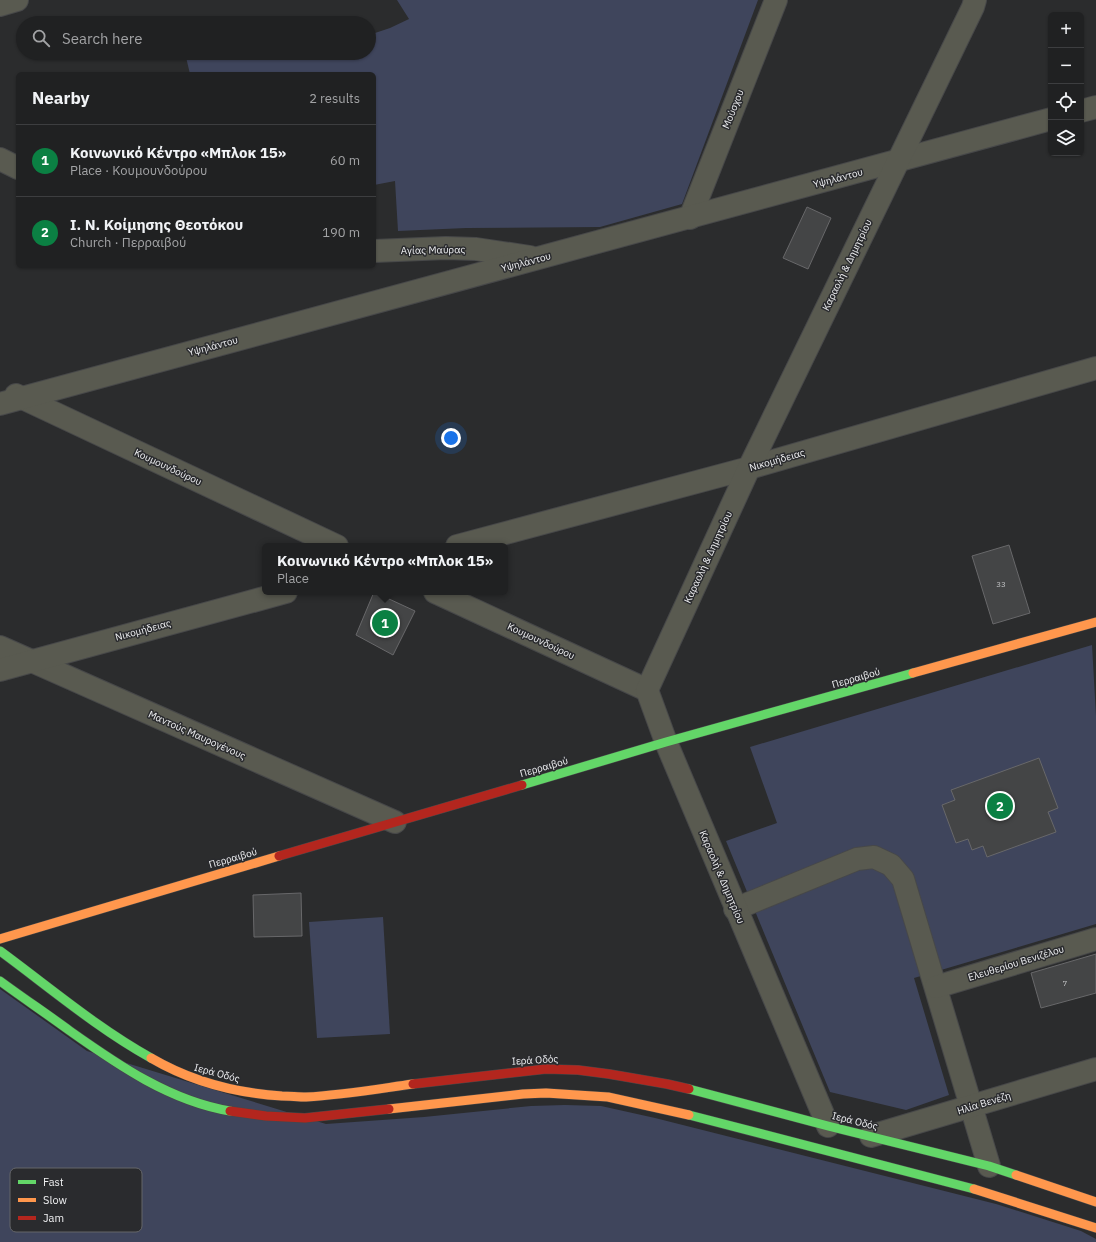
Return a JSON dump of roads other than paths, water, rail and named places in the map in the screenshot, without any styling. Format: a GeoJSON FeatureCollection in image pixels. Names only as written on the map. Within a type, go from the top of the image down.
{"type":"FeatureCollection","features":[{"type":"Feature","properties":{"kind":"main road","name":"Περραιβού"},"geometry":{"type":"LineString","coordinates":[[0,939],[666,742],[1096,622]]}},
{"type":"Feature","properties":{"kind":"main road","name":"Ιερά Οδός"},"geometry":{"type":"LineString","coordinates":[[0,951],[104,1028],[135,1049],[170,1069],[196,1080],[229,1090],[268,1095],[305,1097],[521,1071],[578,1070],[609,1074],[667,1084],[714,1095],[828,1126],[989,1166],[1096,1202]]}},
{"type":"Feature","properties":{"kind":"main road"},"geometry":{"type":"LineString","coordinates":[[0,981],[93,1048],[123,1067],[165,1090],[192,1101],[228,1111],[266,1116],[305,1118],[522,1094],[546,1093],[608,1097],[709,1120],[986,1192],[1096,1228]]}},
{"type":"Feature","properties":{"kind":"street"},"geometry":{"type":"LineString","coordinates":[[0,5],[17,0]]}},
{"type":"Feature","properties":{"kind":"street","name":"Μούσχου"},"geometry":{"type":"LineString","coordinates":[[690,218],[776,0]]}},
{"type":"Feature","properties":{"kind":"street","name":"Καραολή & Δημητρίου"},"geometry":{"type":"LineString","coordinates":[[828,1126],[666,742],[647,690],[749,468],[975,2]]}},
{"type":"Feature","properties":{"kind":"street"},"geometry":{"type":"LineString","coordinates":[[1084,110],[1096,107]]}},
{"type":"Feature","properties":{"kind":"street","name":"Υψηλάντου"},"geometry":{"type":"LineString","coordinates":[[0,404],[1048,121]]}},
{"type":"Feature","properties":{"kind":"street"},"geometry":{"type":"LineString","coordinates":[[0,159],[16,167]]}},
{"type":"Feature","properties":{"kind":"street","name":"Αγίας Μαύρας"},"geometry":{"type":"LineString","coordinates":[[376,251],[446,248],[476,249],[539,258]]}},
{"type":"Feature","properties":{"kind":"street","name":"Νικομήδειας"},"geometry":{"type":"LineString","coordinates":[[468,543],[749,468],[1096,368]]}},
{"type":"Feature","properties":{"kind":"street","name":"Κουμουνδούρου"},"geometry":{"type":"LineString","coordinates":[[0,388],[330,543]]}},
{"type":"Feature","properties":{"kind":"street","name":"Νικομήδειας"},"geometry":{"type":"LineString","coordinates":[[0,670],[275,595]]}},
{"type":"Feature","properties":{"kind":"street","name":"Κουμουνδούρου"},"geometry":{"type":"LineString","coordinates":[[441,595],[647,690]]}},
{"type":"Feature","properties":{"kind":"street","name":"Μαντούς Μαυρογένους"},"geometry":{"type":"LineString","coordinates":[[0,647],[394,822]]}},
{"type":"Feature","properties":{"kind":"street"},"geometry":{"type":"LineString","coordinates":[[735,908],[857,859],[874,858],[891,865],[903,880],[989,1166]]}},
{"type":"Feature","properties":{"kind":"street","name":"Ελευθερίου Βενιζέλου"},"geometry":{"type":"LineString","coordinates":[[936,987],[1096,939]]}},
{"type":"Feature","properties":{"kind":"street","name":"Ηλία Βενέζη"},"geometry":{"type":"LineString","coordinates":[[871,1136],[1096,1069]]}},
{"type":"Feature","properties":{"kind":"place","name":"Κοινωνικό Κέντρο «Μπλοκ 15»"},"geometry":{"type":"Point","coordinates":[385,623]}},
{"type":"Feature","properties":{"kind":"place","name":"Ι. Ν. Κοίμησης Θεοτόκου"},"geometry":{"type":"Point","coordinates":[1000,806]}}]}
